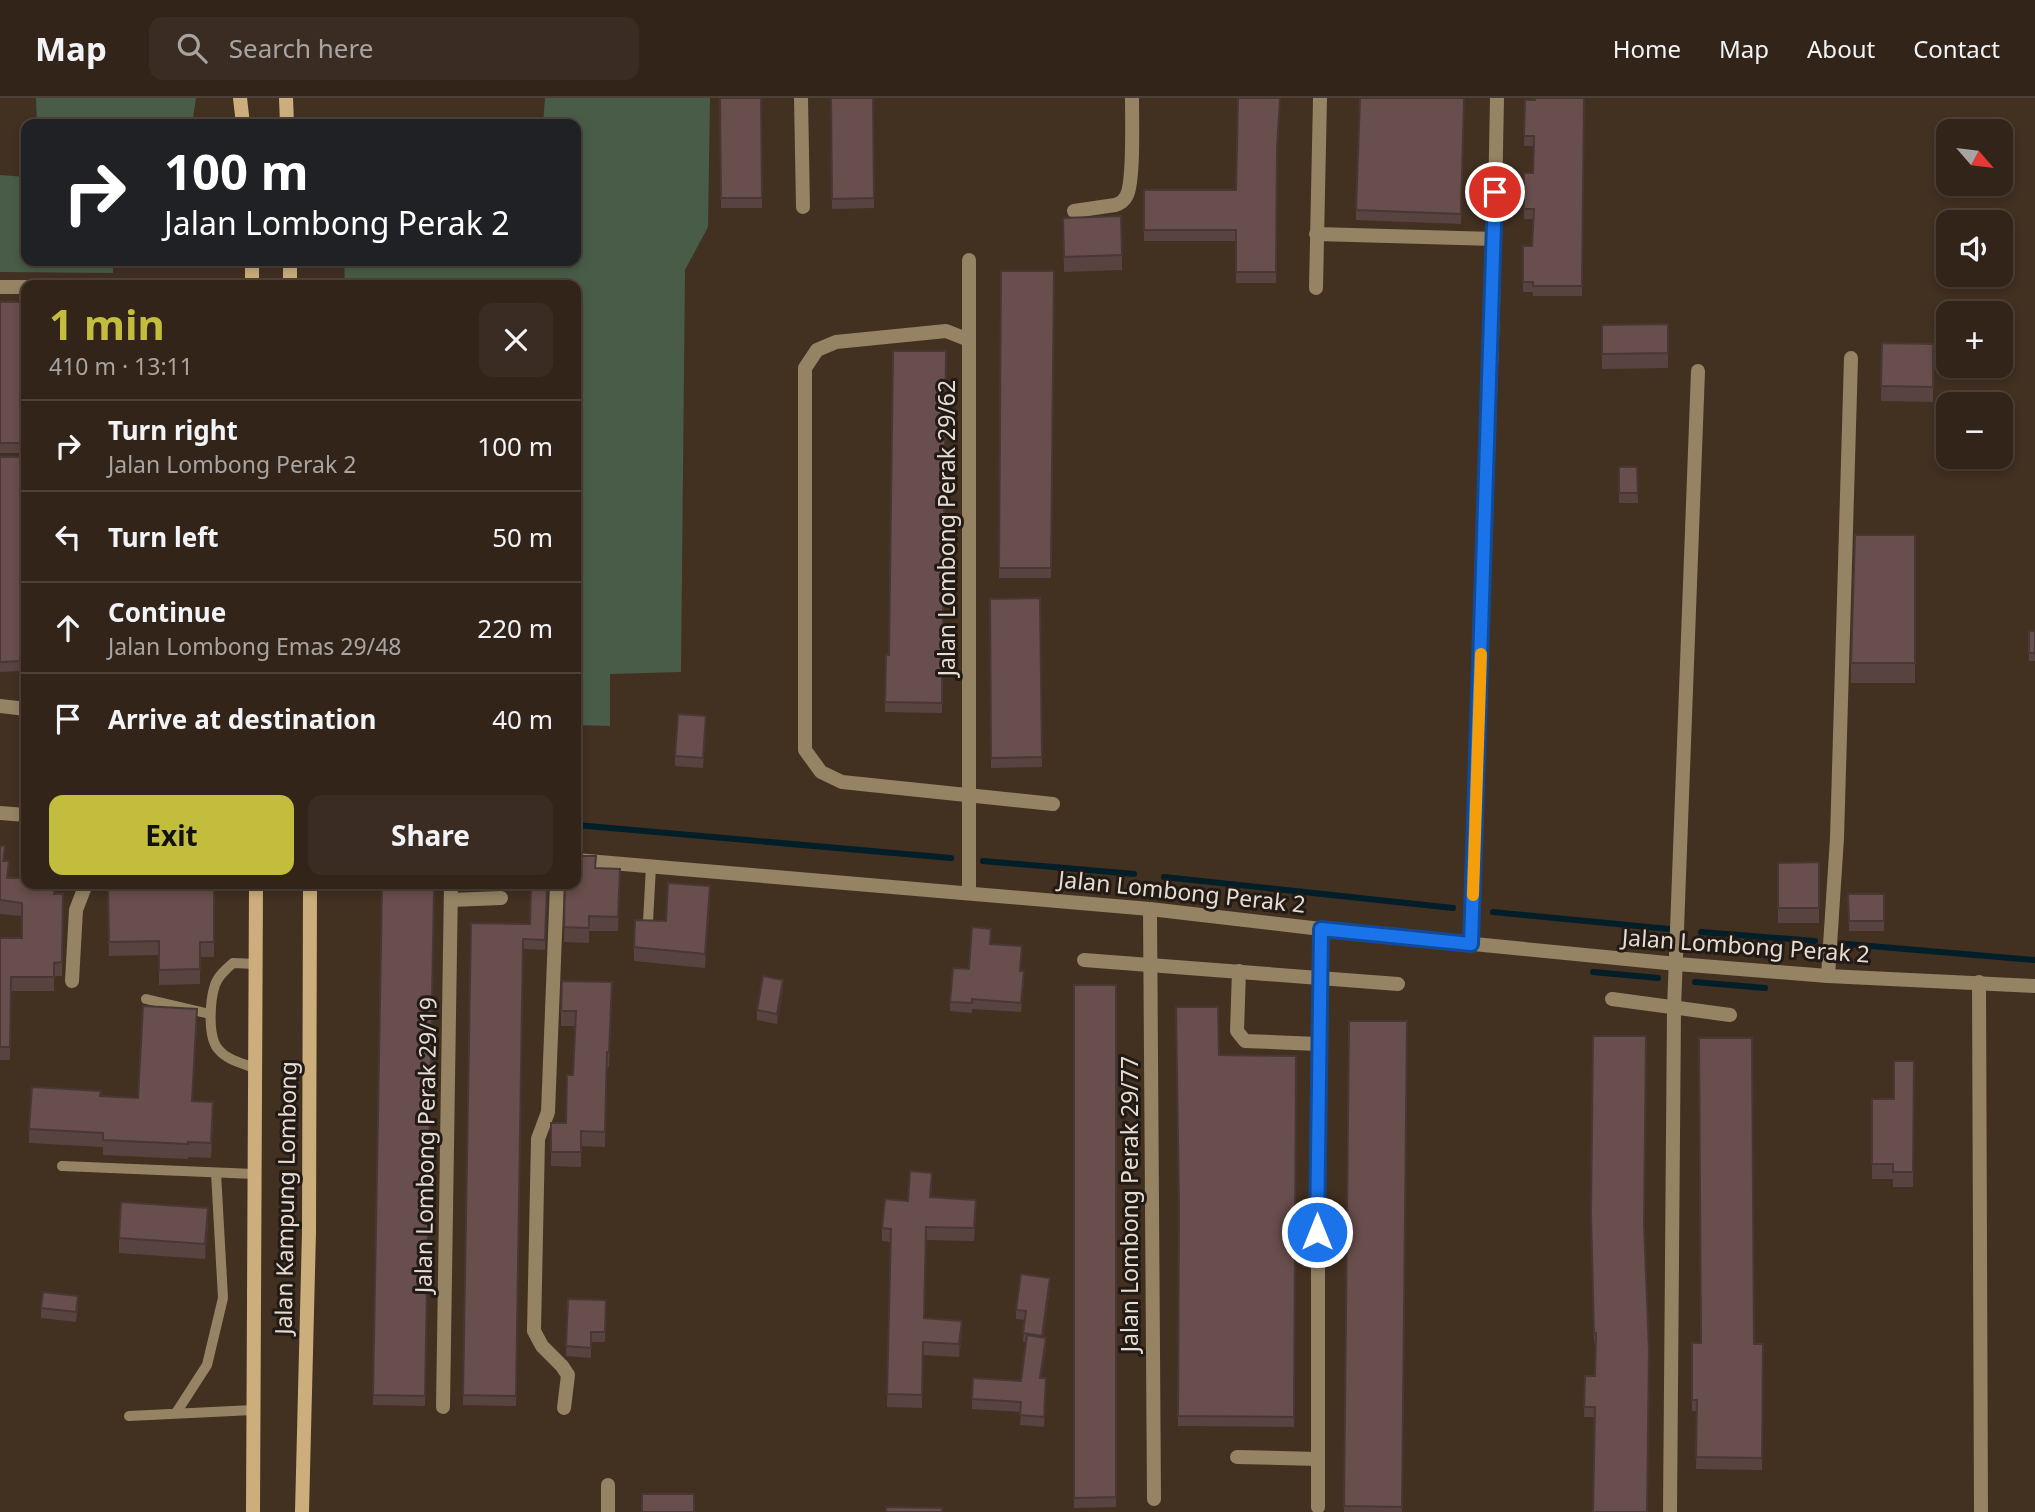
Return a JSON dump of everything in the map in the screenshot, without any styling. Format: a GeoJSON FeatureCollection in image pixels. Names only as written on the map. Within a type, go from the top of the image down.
{"type":"FeatureCollection","features":[{"type":"Feature","properties":{"kind":"street"},"geometry":{"type":"LineString","coordinates":[[240,98],[242,119]]}},
{"type":"Feature","properties":{"kind":"street"},"geometry":{"type":"LineString","coordinates":[[286,98],[287,119]]}},
{"type":"Feature","properties":{"kind":"street"},"geometry":{"type":"LineString","coordinates":[[801,98],[803,207]]}},
{"type":"Feature","properties":{"kind":"street"},"geometry":{"type":"LineString","coordinates":[[1073,211],[1120,204],[1127,195],[1132,98]]}},
{"type":"Feature","properties":{"kind":"street"},"geometry":{"type":"LineString","coordinates":[[1316,288],[1320,98]]}},
{"type":"Feature","properties":{"kind":"street"},"geometry":{"type":"LineString","coordinates":[[1471,944],[1493,309],[1497,98]]}},
{"type":"Feature","properties":{"kind":"street"},"geometry":{"type":"LineString","coordinates":[[1316,234],[1494,239]]}},
{"type":"Feature","properties":{"kind":"street","name":"Jalan Lombong Perak 29/62"},"geometry":{"type":"LineString","coordinates":[[969,260],[970,892]]}},
{"type":"Feature","properties":{"kind":"street"},"geometry":{"type":"LineString","coordinates":[[0,287],[21,287]]}},
{"type":"Feature","properties":{"kind":"street"},"geometry":{"type":"LineString","coordinates":[[969,340],[946,331],[836,342],[817,350],[805,368],[805,750],[821,772],[842,782],[1053,804]]}},
{"type":"Feature","properties":{"kind":"street"},"geometry":{"type":"LineString","coordinates":[[1828,976],[1837,825],[1851,358]]}},
{"type":"Feature","properties":{"kind":"street"},"geometry":{"type":"LineString","coordinates":[[1670,1512],[1674,1009],[1698,371]]}},
{"type":"Feature","properties":{"kind":"street"},"geometry":{"type":"LineString","coordinates":[[0,706],[21,708]]}},
{"type":"Feature","properties":{"kind":"street"},"geometry":{"type":"LineString","coordinates":[[0,813],[21,815]]}},
{"type":"Feature","properties":{"kind":"street","name":"Jalan Lombong Perak 2"},"geometry":{"type":"LineString","coordinates":[[581,860],[1150,909],[1321,929],[1677,964],[1828,976],[2035,986]]}},
{"type":"Feature","properties":{"kind":"street"},"geometry":{"type":"LineString","coordinates":[[72,981],[76,910],[84,889]]}},
{"type":"Feature","properties":{"kind":"street","name":"Jalan Kampung Lombong"},"geometry":{"type":"LineString","coordinates":[[253,1512],[256,889]]}},
{"type":"Feature","properties":{"kind":"street","name":"Jalan Lombong Perak 29/19"},"geometry":{"type":"LineString","coordinates":[[443,1407],[452,889]]}},
{"type":"Feature","properties":{"kind":"street"},"geometry":{"type":"LineString","coordinates":[[557,889],[548,1112],[538,1139],[534,1331],[542,1346],[568,1375],[564,1408]]}},
{"type":"Feature","properties":{"kind":"street","name":"Jalan Kampung Lombong"},"geometry":{"type":"LineString","coordinates":[[302,1512],[309,1205],[309,891]]}},
{"type":"Feature","properties":{"kind":"street"},"geometry":{"type":"LineString","coordinates":[[451,900],[501,898]]}},
{"type":"Feature","properties":{"kind":"street","name":"Jalan Lombong Perak 29/77"},"geometry":{"type":"LineString","coordinates":[[1150,909],[1154,1499]]}},
{"type":"Feature","properties":{"kind":"street"},"geometry":{"type":"LineString","coordinates":[[1318,1507],[1318,1044],[1321,929]]}},
{"type":"Feature","properties":{"kind":"street"},"geometry":{"type":"LineString","coordinates":[[1084,960],[1398,984]]}},
{"type":"Feature","properties":{"kind":"street"},"geometry":{"type":"LineString","coordinates":[[1238,971],[1237,1031],[1240,1037],[1245,1041],[1318,1044]]}},
{"type":"Feature","properties":{"kind":"street"},"geometry":{"type":"LineString","coordinates":[[1979,982],[1981,1512]]}},
{"type":"Feature","properties":{"kind":"street"},"geometry":{"type":"LineString","coordinates":[[1612,999],[1730,1015]]}},
{"type":"Feature","properties":{"kind":"street"},"geometry":{"type":"LineString","coordinates":[[1237,1457],[1318,1460]]}},
{"type":"Feature","properties":{"kind":"street"},"geometry":{"type":"LineString","coordinates":[[608,1485],[608,1512]]}},
{"type":"Feature","properties":{"kind":"lane"},"geometry":{"type":"LineString","coordinates":[[648,922],[651,866]]}},
{"type":"Feature","properties":{"kind":"lane"},"geometry":{"type":"LineString","coordinates":[[254,1068],[221,1054],[214,1044],[210,1014],[215,984],[222,973],[233,963],[256,964]]}},
{"type":"Feature","properties":{"kind":"lane"},"geometry":{"type":"LineString","coordinates":[[146,999],[210,1014]]}},
{"type":"Feature","properties":{"kind":"lane"},"geometry":{"type":"LineString","coordinates":[[62,1166],[254,1174]]}},
{"type":"Feature","properties":{"kind":"lane"},"geometry":{"type":"LineString","coordinates":[[176,1413],[207,1365],[223,1298],[216,1173]]}},
{"type":"Feature","properties":{"kind":"lane"},"geometry":{"type":"LineString","coordinates":[[129,1416],[253,1410]]}},
{"type":"Feature","properties":{"kind":"green space"},"geometry":{"type":"Polygon","coordinates":[[[36,98],[196,98],[193,119],[37,119],[36,98]]]}},
{"type":"Feature","properties":{"kind":"green space"},"geometry":{"type":"Polygon","coordinates":[[[545,98],[710,98],[708,227],[685,270],[681,672],[610,674],[610,726],[581,725],[581,280],[345,280],[344,266],[581,266],[581,119],[543,119],[545,98]]]}},
{"type":"Feature","properties":{"kind":"green space"},"geometry":{"type":"Polygon","coordinates":[[[0,175],[21,177],[21,266],[113,266],[113,273],[0,272],[0,175]]]}},
{"type":"Feature","properties":{"kind":"building"},"geometry":{"type":"Polygon","coordinates":[[[720,98],[761,98],[762,198],[721,198],[720,98]]]}},
{"type":"Feature","properties":{"kind":"building"},"geometry":{"type":"Polygon","coordinates":[[[831,98],[873,98],[874,198],[832,199],[831,98]]]}},
{"type":"Feature","properties":{"kind":"building"},"geometry":{"type":"Polygon","coordinates":[[[1238,98],[1280,98],[1276,272],[1236,272],[1236,230],[1144,230],[1144,190],[1236,190],[1238,98]]]}},
{"type":"Feature","properties":{"kind":"building"},"geometry":{"type":"Polygon","coordinates":[[[1360,98],[1464,98],[1461,214],[1356,210],[1360,98]]]}},
{"type":"Feature","properties":{"kind":"building"},"geometry":{"type":"Polygon","coordinates":[[[1584,98],[1582,286],[1533,286],[1533,282],[1523,282],[1523,246],[1532,246],[1534,209],[1524,209],[1524,173],[1533,173],[1534,140],[1534,136],[1524,136],[1525,100],[1584,98]]]}},
{"type":"Feature","properties":{"kind":"building"},"geometry":{"type":"Polygon","coordinates":[[[1121,216],[1122,255],[1064,257],[1063,218],[1121,216]]]}},
{"type":"Feature","properties":{"kind":"building"},"geometry":{"type":"Polygon","coordinates":[[[1001,271],[1054,271],[1051,568],[999,568],[1001,271]]]}},
{"type":"Feature","properties":{"kind":"building"},"geometry":{"type":"Polygon","coordinates":[[[0,302],[21,302],[21,443],[0,443],[0,302]]]}},
{"type":"Feature","properties":{"kind":"building"},"geometry":{"type":"Polygon","coordinates":[[[1668,324],[1668,353],[1602,354],[1602,325],[1668,324]]]}},
{"type":"Feature","properties":{"kind":"building"},"geometry":{"type":"Polygon","coordinates":[[[1882,343],[1933,344],[1933,387],[1881,386],[1882,343]]]}},
{"type":"Feature","properties":{"kind":"building"},"geometry":{"type":"Polygon","coordinates":[[[893,351],[946,351],[942,703],[885,702],[886,655],[889,655],[893,351]]]}},
{"type":"Feature","properties":{"kind":"building"},"geometry":{"type":"Polygon","coordinates":[[[0,457],[21,457],[21,661],[0,662],[0,457]]]}},
{"type":"Feature","properties":{"kind":"building"},"geometry":{"type":"Polygon","coordinates":[[[1619,467],[1637,467],[1638,493],[1619,493],[1619,467]]]}},
{"type":"Feature","properties":{"kind":"building"},"geometry":{"type":"Polygon","coordinates":[[[1855,535],[1915,535],[1915,663],[1851,663],[1855,535]]]}},
{"type":"Feature","properties":{"kind":"building"},"geometry":{"type":"Polygon","coordinates":[[[1040,598],[1042,757],[991,758],[990,599],[1040,598]]]}},
{"type":"Feature","properties":{"kind":"building"},"geometry":{"type":"Polygon","coordinates":[[[2029,631],[2035,631],[2035,653],[2029,653],[2029,631]]]}},
{"type":"Feature","properties":{"kind":"building"},"geometry":{"type":"Polygon","coordinates":[[[678,714],[706,716],[703,758],[675,756],[678,714]]]}},
{"type":"Feature","properties":{"kind":"building"},"geometry":{"type":"Polygon","coordinates":[[[0,846],[5,846],[3,861],[9,861],[7,878],[21,878],[21,889],[54,889],[54,894],[63,894],[62,962],[54,963],[54,977],[11,977],[10,1047],[0,1047],[0,938],[22,938],[22,903],[0,900],[0,846]]]}},
{"type":"Feature","properties":{"kind":"building"},"geometry":{"type":"Polygon","coordinates":[[[581,856],[596,856],[595,868],[620,869],[618,917],[589,916],[589,928],[564,927],[565,889],[581,889],[581,856]]]}},
{"type":"Feature","properties":{"kind":"building"},"geometry":{"type":"Polygon","coordinates":[[[1819,862],[1819,908],[1778,908],[1778,863],[1819,862]]]}},
{"type":"Feature","properties":{"kind":"building"},"geometry":{"type":"Polygon","coordinates":[[[668,883],[710,886],[705,954],[634,947],[635,920],[666,921],[668,883]]]}},
{"type":"Feature","properties":{"kind":"building"},"geometry":{"type":"Polygon","coordinates":[[[108,889],[214,889],[214,942],[200,942],[200,969],[159,970],[159,941],[109,942],[108,889]]]}},
{"type":"Feature","properties":{"kind":"building"},"geometry":{"type":"Polygon","coordinates":[[[382,889],[434,889],[425,1396],[373,1395],[382,889]]]}},
{"type":"Feature","properties":{"kind":"building"},"geometry":{"type":"Polygon","coordinates":[[[531,889],[547,889],[545,940],[523,939],[516,1396],[463,1395],[471,923],[530,924],[531,889]]]}},
{"type":"Feature","properties":{"kind":"building"},"geometry":{"type":"Polygon","coordinates":[[[1848,894],[1884,894],[1884,921],[1849,921],[1848,894]]]}},
{"type":"Feature","properties":{"kind":"building"},"geometry":{"type":"Polygon","coordinates":[[[972,927],[991,929],[990,944],[1022,946],[1020,971],[1024,971],[1021,1003],[972,999],[972,1003],[950,1002],[953,968],[969,969],[972,927]]]}},
{"type":"Feature","properties":{"kind":"building"},"geometry":{"type":"Polygon","coordinates":[[[763,976],[783,980],[777,1014],[757,1010],[763,976]]]}},
{"type":"Feature","properties":{"kind":"building"},"geometry":{"type":"Polygon","coordinates":[[[562,981],[612,982],[605,1132],[581,1131],[581,1152],[551,1152],[551,1123],[566,1123],[567,1075],[573,1075],[576,1011],[561,1011],[562,981]]]}},
{"type":"Feature","properties":{"kind":"building"},"geometry":{"type":"Polygon","coordinates":[[[1074,985],[1116,985],[1116,1497],[1074,1498],[1074,985]]]}},
{"type":"Feature","properties":{"kind":"building"},"geometry":{"type":"Polygon","coordinates":[[[143,1006],[197,1009],[192,1101],[213,1102],[211,1143],[103,1140],[103,1133],[29,1129],[32,1087],[101,1091],[100,1096],[138,1098],[143,1006]]]}},
{"type":"Feature","properties":{"kind":"building"},"geometry":{"type":"Polygon","coordinates":[[[1176,1007],[1218,1007],[1219,1055],[1296,1056],[1294,1417],[1178,1416],[1176,1007]]]}},
{"type":"Feature","properties":{"kind":"building"},"geometry":{"type":"Polygon","coordinates":[[[1349,1021],[1407,1021],[1402,1507],[1344,1506],[1349,1021]]]}},
{"type":"Feature","properties":{"kind":"building"},"geometry":{"type":"Polygon","coordinates":[[[1593,1036],[1646,1036],[1644,1225],[1649,1350],[1647,1512],[1593,1512],[1595,1407],[1584,1407],[1585,1376],[1595,1376],[1591,1214],[1593,1036]]]}},
{"type":"Feature","properties":{"kind":"building"},"geometry":{"type":"Polygon","coordinates":[[[1699,1038],[1752,1038],[1754,1344],[1763,1344],[1762,1458],[1696,1457],[1697,1400],[1692,1400],[1692,1343],[1701,1343],[1699,1038]]]}},
{"type":"Feature","properties":{"kind":"building"},"geometry":{"type":"Polygon","coordinates":[[[1894,1061],[1914,1061],[1913,1172],[1893,1172],[1893,1164],[1872,1164],[1872,1099],[1894,1099],[1894,1061]]]}},
{"type":"Feature","properties":{"kind":"building"},"geometry":{"type":"Polygon","coordinates":[[[910,1171],[932,1173],[930,1197],[976,1200],[974,1228],[926,1227],[924,1318],[962,1321],[959,1344],[923,1342],[922,1395],[887,1394],[891,1229],[882,1228],[885,1199],[908,1201],[910,1171]]]}},
{"type":"Feature","properties":{"kind":"building"},"geometry":{"type":"Polygon","coordinates":[[[121,1202],[208,1208],[205,1244],[119,1238],[121,1202]]]}},
{"type":"Feature","properties":{"kind":"building"},"geometry":{"type":"Polygon","coordinates":[[[1021,1274],[1050,1278],[1042,1336],[1023,1333],[1026,1311],[1016,1310],[1021,1274]]]}},
{"type":"Feature","properties":{"kind":"building"},"geometry":{"type":"Polygon","coordinates":[[[43,1292],[78,1296],[76,1312],[41,1308],[43,1292]]]}},
{"type":"Feature","properties":{"kind":"building"},"geometry":{"type":"Polygon","coordinates":[[[568,1299],[606,1300],[605,1332],[591,1332],[591,1348],[566,1346],[568,1299]]]}},
{"type":"Feature","properties":{"kind":"building"},"geometry":{"type":"Polygon","coordinates":[[[1027,1335],[1046,1338],[1040,1378],[1046,1378],[1044,1417],[1020,1415],[1021,1402],[972,1399],[973,1378],[1021,1381],[1027,1335]]]}},
{"type":"Feature","properties":{"kind":"building"},"geometry":{"type":"Polygon","coordinates":[[[642,1494],[694,1494],[694,1512],[642,1512],[642,1494]]]}},
{"type":"Feature","properties":{"kind":"building"},"geometry":{"type":"Polygon","coordinates":[[[886,1507],[942,1508],[942,1512],[886,1512],[886,1507]]]}},
{"type":"Feature","properties":{"kind":"waterway"},"geometry":{"type":"LineString","coordinates":[[581,825],[951,858]]}},
{"type":"Feature","properties":{"kind":"waterway"},"geometry":{"type":"LineString","coordinates":[[983,861],[1134,874]]}},
{"type":"Feature","properties":{"kind":"waterway"},"geometry":{"type":"LineString","coordinates":[[1164,877],[1453,908]]}},
{"type":"Feature","properties":{"kind":"waterway"},"geometry":{"type":"LineString","coordinates":[[1493,912],[1669,929]]}},
{"type":"Feature","properties":{"kind":"waterway"},"geometry":{"type":"LineString","coordinates":[[1701,932],[1815,941]]}},
{"type":"Feature","properties":{"kind":"waterway"},"geometry":{"type":"LineString","coordinates":[[1847,944],[2035,960]]}},
{"type":"Feature","properties":{"kind":"waterway"},"geometry":{"type":"LineString","coordinates":[[1593,972],[1658,978]]}},
{"type":"Feature","properties":{"kind":"waterway"},"geometry":{"type":"LineString","coordinates":[[1695,982],[1765,988]]}},
{"type":"Feature","properties":{"kind":"slow traffic"},"geometry":{"type":"LineString","coordinates":[[1473,895],[1481,654]]}},
{"type":"Feature","properties":{"kind":"route"},"geometry":{"type":"LineString","coordinates":[[1317,1232],[1321,929],[1471,944],[1495,192]]}}]}
